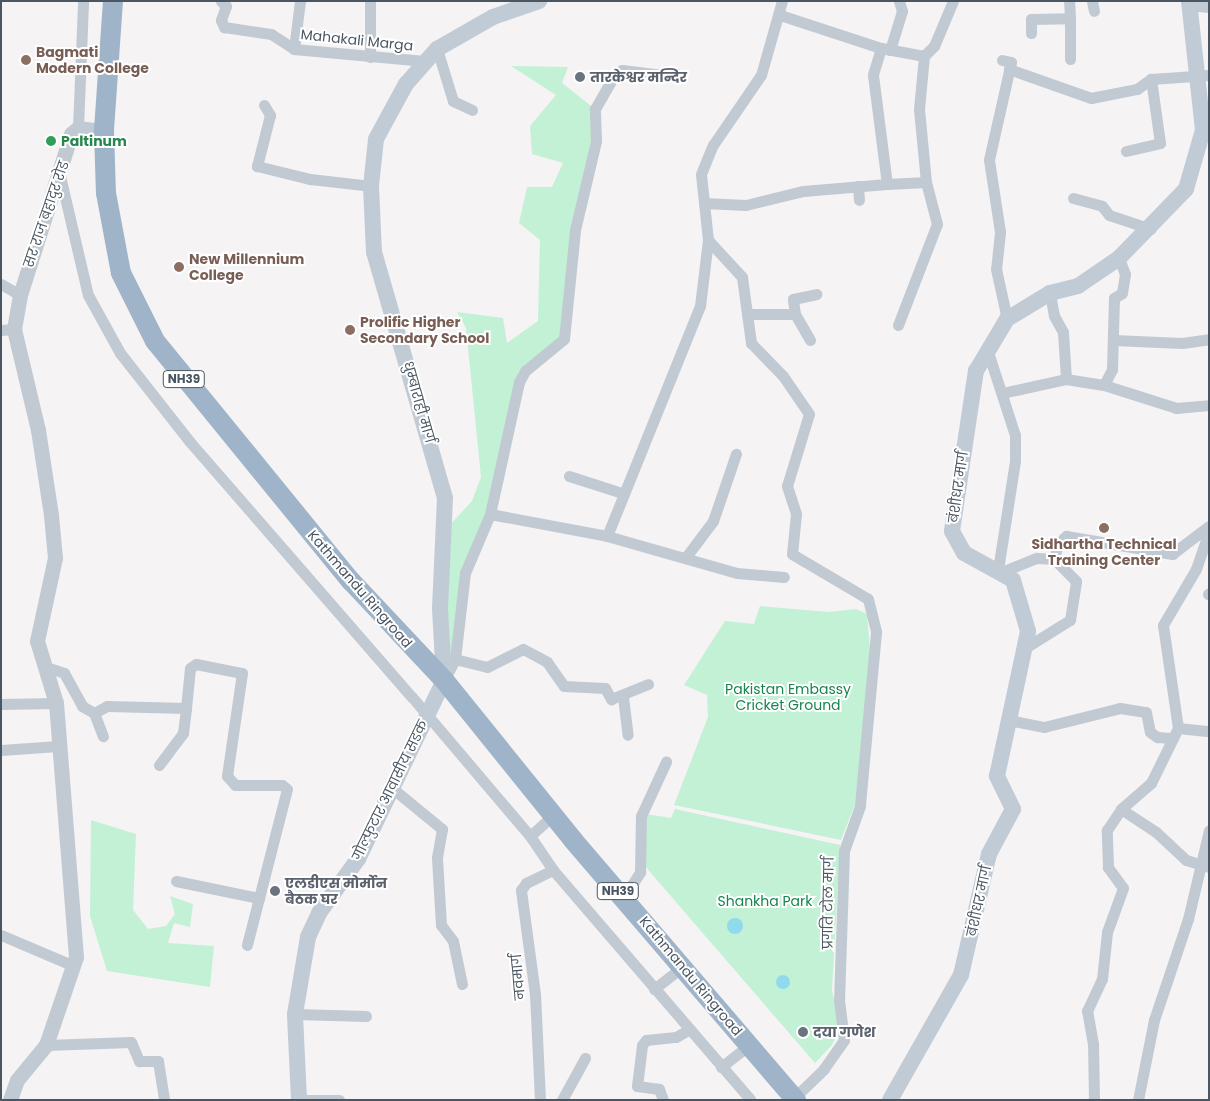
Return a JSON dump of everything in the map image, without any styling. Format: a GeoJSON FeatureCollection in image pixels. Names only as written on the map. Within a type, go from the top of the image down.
{"type":"FeatureCollection","features":[{"type":"Feature","properties":{"kind":"highway","name":"Kathmandu Ringroad"},"geometry":{"type":"LineString","coordinates":[[112,1],[104,131],[106,193],[116,254],[130,294],[155,341],[357,588],[444,680],[553,815],[683,966],[788,1095]]}},
{"type":"Feature","properties":{"kind":"main road","name":"धुम्बाराही मार्ग"},"geometry":{"type":"LineString","coordinates":[[444,680],[440,608],[445,498],[374,252],[370,186],[376,139],[396,99],[424,62],[438,49],[518,4],[539,1]]}},
{"type":"Feature","properties":{"kind":"main road","name":"बंशीधर मार्ग"},"geometry":{"type":"LineString","coordinates":[[890,1100],[960,975],[989,854],[1013,809],[997,776],[1008,720],[1028,646],[1018,592],[1001,570],[964,553],[952,531],[976,370],[987,347],[1008,319],[1050,293],[1078,286],[1119,258],[1152,229],[1186,189],[1194,173],[1203,130],[1204,75],[1189,3]]}},
{"type":"Feature","properties":{"kind":"main road","name":"गोल्फुटार आवासीय सडक"},"geometry":{"type":"LineString","coordinates":[[299,1100],[295,1014],[312,925],[358,859],[426,714],[444,680]]}},
{"type":"Feature","properties":{"kind":"street"},"geometry":{"type":"LineString","coordinates":[[83,1],[78,128],[104,131]]}},
{"type":"Feature","properties":{"kind":"street"},"geometry":{"type":"LineString","coordinates":[[294,49],[300,1]]}},
{"type":"Feature","properties":{"kind":"street"},"geometry":{"type":"LineString","coordinates":[[370,1],[370,57]]}},
{"type":"Feature","properties":{"kind":"street"},"geometry":{"type":"LineString","coordinates":[[607,536],[622,493],[700,306],[708,240],[701,174],[713,145],[761,75],[780,14],[782,1]]}},
{"type":"Feature","properties":{"kind":"street"},"geometry":{"type":"LineString","coordinates":[[887,184],[873,75],[902,12],[899,1]]}},
{"type":"Feature","properties":{"kind":"street"},"geometry":{"type":"LineString","coordinates":[[898,325],[937,224],[926,182],[919,109],[924,56],[934,46],[953,1]]}},
{"type":"Feature","properties":{"kind":"street"},"geometry":{"type":"LineString","coordinates":[[1069,1],[1070,58]]}},
{"type":"Feature","properties":{"kind":"street","name":"Mahakali Marga"},"geometry":{"type":"LineString","coordinates":[[226,3],[221,20],[224,27],[271,34],[294,49],[424,62]]}},
{"type":"Feature","properties":{"kind":"street"},"geometry":{"type":"LineString","coordinates":[[1189,3],[1209,7]]}},
{"type":"Feature","properties":{"kind":"street"},"geometry":{"type":"LineString","coordinates":[[780,14],[886,49],[924,56]]}},
{"type":"Feature","properties":{"kind":"street"},"geometry":{"type":"LineString","coordinates":[[1031,33],[1031,18],[1070,18]]}},
{"type":"Feature","properties":{"kind":"street"},"geometry":{"type":"LineString","coordinates":[[438,49],[453,101],[472,110]]}},
{"type":"Feature","properties":{"kind":"street"},"geometry":{"type":"LineString","coordinates":[[1008,319],[996,269],[1000,232],[990,160],[1006,64],[1091,98],[1137,89],[1151,79],[1204,75]]}},
{"type":"Feature","properties":{"kind":"street"},"geometry":{"type":"LineString","coordinates":[[444,680],[455,660],[465,573],[490,514],[519,382],[525,371],[564,339],[576,230],[596,142],[595,109],[614,74],[622,70],[661,75],[675,72]]}},
{"type":"Feature","properties":{"kind":"street"},"geometry":{"type":"LineString","coordinates":[[1126,151],[1160,142],[1151,79]]}},
{"type":"Feature","properties":{"kind":"street"},"geometry":{"type":"LineString","coordinates":[[264,105],[270,115],[257,166],[310,179],[370,186]]}},
{"type":"Feature","properties":{"kind":"street","name":"सर राज बहादुर रोड"},"geometry":{"type":"LineString","coordinates":[[7,329],[60,176],[71,134],[78,128]]}},
{"type":"Feature","properties":{"kind":"street"},"geometry":{"type":"LineString","coordinates":[[60,176],[88,295],[120,353],[190,442],[426,714],[530,836],[553,870],[688,1030],[751,1100]]}},
{"type":"Feature","properties":{"kind":"street"},"geometry":{"type":"LineString","coordinates":[[704,203],[746,205],[803,191],[926,182]]}},
{"type":"Feature","properties":{"kind":"street"},"geometry":{"type":"LineString","coordinates":[[858,186],[860,200]]}},
{"type":"Feature","properties":{"kind":"street"},"geometry":{"type":"LineString","coordinates":[[1073,198],[1102,206],[1109,215],[1152,229]]}},
{"type":"Feature","properties":{"kind":"street","name":"प्रगति टोल मार्ग"},"geometry":{"type":"LineString","coordinates":[[708,240],[742,277],[751,344],[783,376],[809,414],[787,486],[796,514],[792,554],[868,599],[876,632],[860,806],[844,851],[839,1000],[844,1040],[824,1069],[788,1095]]}},
{"type":"Feature","properties":{"kind":"street"},"geometry":{"type":"LineString","coordinates":[[1104,385],[1112,369],[1114,298],[1122,293],[1125,274],[1119,258]]}},
{"type":"Feature","properties":{"kind":"street"},"geometry":{"type":"LineString","coordinates":[[1,284],[20,295]]}},
{"type":"Feature","properties":{"kind":"street"},"geometry":{"type":"LineString","coordinates":[[1050,293],[1054,316],[1063,332],[1066,379]]}},
{"type":"Feature","properties":{"kind":"street"},"geometry":{"type":"LineString","coordinates":[[810,340],[795,314],[793,299],[816,294]]}},
{"type":"Feature","properties":{"kind":"street"},"geometry":{"type":"LineString","coordinates":[[747,314],[795,314]]}},
{"type":"Feature","properties":{"kind":"street"},"geometry":{"type":"LineString","coordinates":[[1,1099],[10,1100],[17,1080],[46,1045],[74,966],[56,703],[37,641],[55,558],[40,440],[7,329]]}},
{"type":"Feature","properties":{"kind":"street"},"geometry":{"type":"LineString","coordinates":[[1113,340],[1182,343],[1209,339]]}},
{"type":"Feature","properties":{"kind":"street"},"geometry":{"type":"LineString","coordinates":[[987,347],[1015,436],[1015,462],[1001,570],[1037,558],[1054,560],[1076,581],[1074,607],[1064,626],[1028,646]]}},
{"type":"Feature","properties":{"kind":"street"},"geometry":{"type":"LineString","coordinates":[[1002,393],[1066,379],[1104,385],[1176,408],[1209,405]]}},
{"type":"Feature","properties":{"kind":"street"},"geometry":{"type":"LineString","coordinates":[[686,557],[713,521],[736,454]]}},
{"type":"Feature","properties":{"kind":"street"},"geometry":{"type":"LineString","coordinates":[[569,476],[622,493]]}},
{"type":"Feature","properties":{"kind":"street"},"geometry":{"type":"LineString","coordinates":[[490,514],[607,536],[737,573],[784,577]]}},
{"type":"Feature","properties":{"kind":"street"},"geometry":{"type":"LineString","coordinates":[[1054,560],[1058,544],[1066,536],[1172,554],[1209,526]]}},
{"type":"Feature","properties":{"kind":"street"},"geometry":{"type":"LineString","coordinates":[[1094,1100],[1093,1044],[1087,1011],[1102,979],[1107,932],[1123,888],[1108,867],[1106,838],[1120,809],[1151,783],[1176,733],[1164,625],[1196,569],[1209,531]]}},
{"type":"Feature","properties":{"kind":"street"},"geometry":{"type":"LineString","coordinates":[[455,660],[487,667],[523,649],[547,662],[564,686],[591,684],[605,688],[611,699],[624,698],[648,684]]}},
{"type":"Feature","properties":{"kind":"street"},"geometry":{"type":"LineString","coordinates":[[159,765],[183,732],[192,665],[242,673],[227,776],[236,785],[282,784],[288,789],[247,945]]}},
{"type":"Feature","properties":{"kind":"street"},"geometry":{"type":"LineString","coordinates":[[46,667],[64,673],[82,706],[94,713],[103,736]]}},
{"type":"Feature","properties":{"kind":"street"},"geometry":{"type":"LineString","coordinates":[[624,698],[628,735]]}},
{"type":"Feature","properties":{"kind":"street"},"geometry":{"type":"LineString","coordinates":[[1,704],[56,703]]}},
{"type":"Feature","properties":{"kind":"street"},"geometry":{"type":"LineString","coordinates":[[94,713],[107,706],[186,708]]}},
{"type":"Feature","properties":{"kind":"street"},"geometry":{"type":"LineString","coordinates":[[1008,720],[1044,727],[1106,710],[1141,710],[1146,712],[1152,735],[1209,731]]}},
{"type":"Feature","properties":{"kind":"street"},"geometry":{"type":"LineString","coordinates":[[1,750],[58,746]]}},
{"type":"Feature","properties":{"kind":"street"},"geometry":{"type":"LineString","coordinates":[[624,897],[640,872],[637,835],[643,809],[666,762]]}},
{"type":"Feature","properties":{"kind":"street"},"geometry":{"type":"LineString","coordinates":[[392,788],[442,829],[437,858],[441,925],[453,941],[462,984]]}},
{"type":"Feature","properties":{"kind":"street"},"geometry":{"type":"LineString","coordinates":[[1120,809],[1203,866]]}},
{"type":"Feature","properties":{"kind":"street"},"geometry":{"type":"LineString","coordinates":[[530,836],[553,815]]}},
{"type":"Feature","properties":{"kind":"street"},"geometry":{"type":"LineString","coordinates":[[1138,1100],[1154,1020],[1188,919],[1203,866],[1209,830]]}},
{"type":"Feature","properties":{"kind":"street","name":"नवमार्ग"},"geometry":{"type":"LineString","coordinates":[[540,1100],[535,994],[521,890],[526,883],[553,870]]}},
{"type":"Feature","properties":{"kind":"street"},"geometry":{"type":"LineString","coordinates":[[176,881],[259,898]]}},
{"type":"Feature","properties":{"kind":"street"},"geometry":{"type":"LineString","coordinates":[[1,935],[74,966]]}},
{"type":"Feature","properties":{"kind":"street"},"geometry":{"type":"LineString","coordinates":[[654,989],[683,966]]}},
{"type":"Feature","properties":{"kind":"street"},"geometry":{"type":"LineString","coordinates":[[295,1014],[366,1016]]}},
{"type":"Feature","properties":{"kind":"street"},"geometry":{"type":"LineString","coordinates":[[664,1100],[659,1089],[637,1086],[642,1045],[646,1040],[676,1037],[688,1030]]}},
{"type":"Feature","properties":{"kind":"street"},"geometry":{"type":"LineString","coordinates":[[46,1045],[131,1042],[139,1061],[158,1061],[166,1100]]}},
{"type":"Feature","properties":{"kind":"street"},"geometry":{"type":"LineString","coordinates":[[721,1067],[749,1045]]}},
{"type":"Feature","properties":{"kind":"street"},"geometry":{"type":"LineString","coordinates":[[562,1100],[585,1058]]}},
{"type":"Feature","properties":{"kind":"street"},"geometry":{"type":"LineString","coordinates":[[299,1100],[339,1100]]}},
{"type":"Feature","properties":{"kind":"green space"},"geometry":{"type":"Polygon","coordinates":[[[511,66],[568,67],[562,83],[595,109],[596,137],[560,345],[519,382],[490,514],[465,573],[456,657],[444,657],[449,526],[472,501],[481,477],[466,328],[457,312],[503,318],[507,343],[538,321],[540,240],[519,223],[527,187],[552,187],[563,163],[532,154],[530,126],[556,95],[511,66]]]}},
{"type":"Feature","properties":{"kind":"green space","name":"Pakistan Embassy Cricket Ground"},"geometry":{"type":"Polygon","coordinates":[[[760,606],[828,612],[856,609],[867,614],[871,662],[855,804],[841,840],[674,805],[708,717],[707,695],[684,685],[725,621],[754,624],[760,606]]]}},
{"type":"Feature","properties":{"kind":"green space","name":"Shankha Park"},"geometry":{"type":"Polygon","coordinates":[[[675,809],[840,845],[832,990],[840,1028],[832,1045],[815,1063],[644,865],[646,814],[671,818],[675,809]]]}},
{"type":"Feature","properties":{"kind":"green space"},"geometry":{"type":"Polygon","coordinates":[[[91,820],[136,834],[133,910],[148,929],[166,926],[175,914],[170,896],[193,904],[190,927],[174,923],[168,943],[214,946],[210,987],[107,971],[90,916],[91,820]]]}},
{"type":"Feature","properties":{"kind":"water"},"geometry":{"type":"Polygon","coordinates":[[[735,918],[741,920],[743,926],[741,932],[735,934],[729,932],[727,926],[729,920],[735,918]]]}},
{"type":"Feature","properties":{"kind":"water"},"geometry":{"type":"Polygon","coordinates":[[[783,975],[788,977],[790,982],[788,987],[783,989],[778,987],[776,982],[778,977],[783,975]]]}},
{"type":"Feature","properties":{"kind":"place","name":"Bagmati Modern College"},"geometry":{"type":"Point","coordinates":[26,60]}},
{"type":"Feature","properties":{"kind":"place","name":"तारकेश्वर मन्दिर"},"geometry":{"type":"Point","coordinates":[580,77]}},
{"type":"Feature","properties":{"kind":"place","name":"Paltinum"},"geometry":{"type":"Point","coordinates":[51,141]}},
{"type":"Feature","properties":{"kind":"place","name":"New Millennium College"},"geometry":{"type":"Point","coordinates":[179,267]}},
{"type":"Feature","properties":{"kind":"place","name":"Prolific Higher Secondary School"},"geometry":{"type":"Point","coordinates":[350,330]}},
{"type":"Feature","properties":{"kind":"place","name":"Sidhartha Technical Training Center"},"geometry":{"type":"Point","coordinates":[1104,528]}},
{"type":"Feature","properties":{"kind":"place","name":"एलडीएस मोर्मोन बैठक घर"},"geometry":{"type":"Point","coordinates":[275,891]}},
{"type":"Feature","properties":{"kind":"place","name":"दया गणेश"},"geometry":{"type":"Point","coordinates":[803,1032]}}]}
